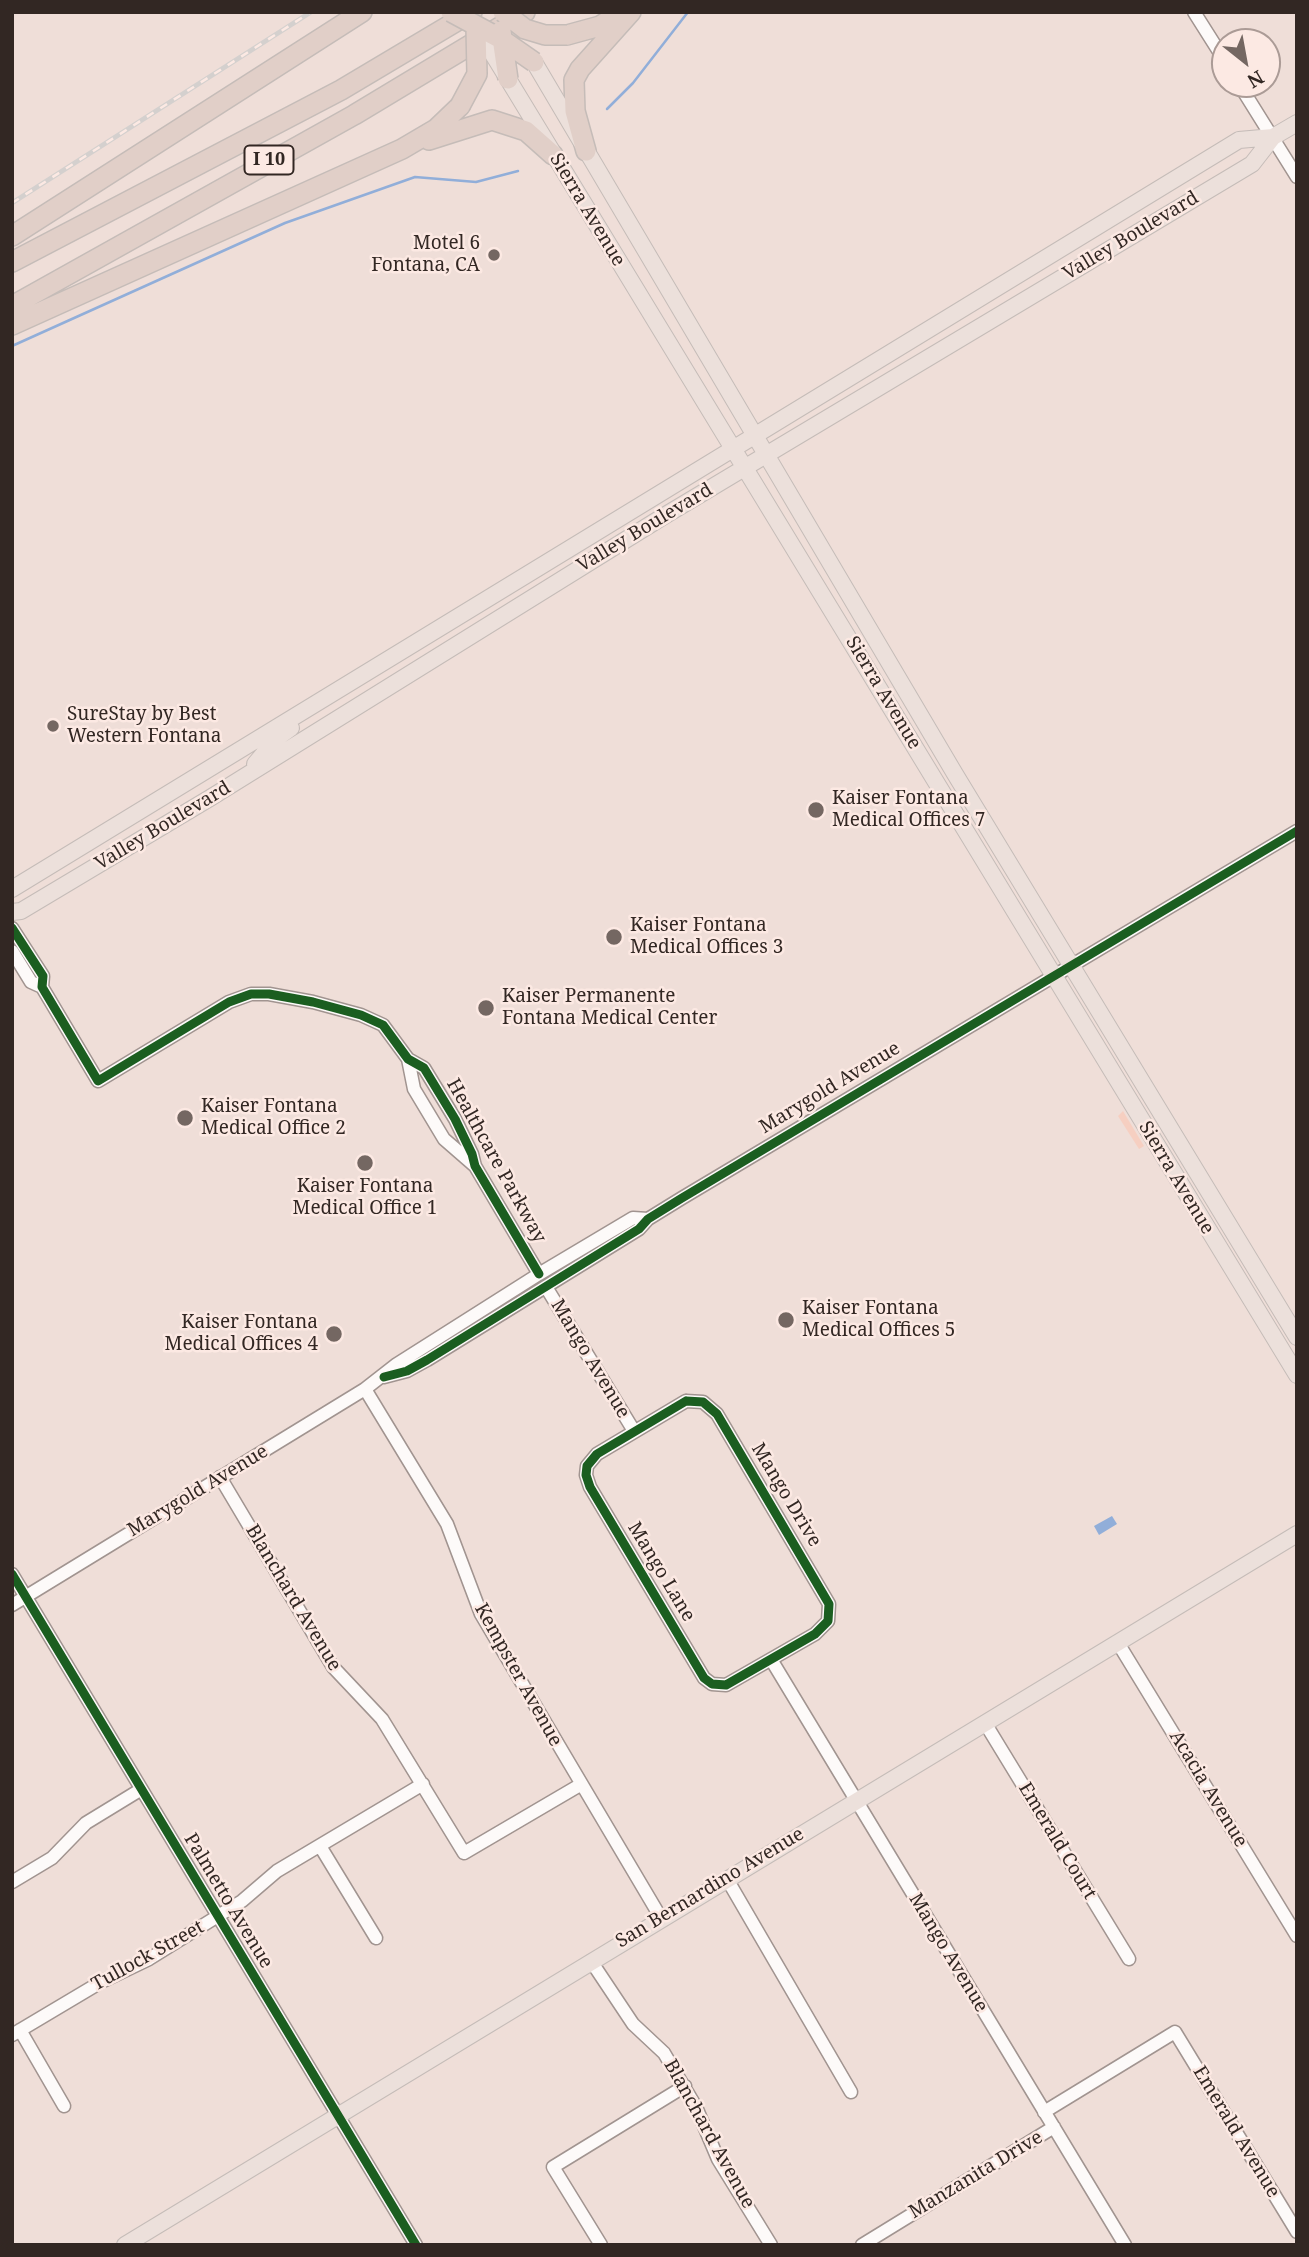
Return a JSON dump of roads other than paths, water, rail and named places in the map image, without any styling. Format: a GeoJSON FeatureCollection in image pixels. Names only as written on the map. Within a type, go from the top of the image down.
{"type":"FeatureCollection","features":[{"type":"Feature","properties":{"kind":"highway"},"geometry":{"type":"LineString","coordinates":[[12,236],[358,16],[375,12]]}},
{"type":"Feature","properties":{"kind":"highway"},"geometry":{"type":"LineString","coordinates":[[451,12],[473,16],[534,62]]}},
{"type":"Feature","properties":{"kind":"highway"},"geometry":{"type":"LineString","coordinates":[[503,12],[526,29],[545,35],[567,35],[600,26],[622,12]]}},
{"type":"Feature","properties":{"kind":"highway"},"geometry":{"type":"LineString","coordinates":[[503,12],[501,38],[508,79]]}},
{"type":"Feature","properties":{"kind":"highway","name":"I 10"},"geometry":{"type":"LineString","coordinates":[[12,306],[259,165],[354,115],[525,12]]}},
{"type":"Feature","properties":{"kind":"highway"},"geometry":{"type":"LineString","coordinates":[[586,151],[575,111],[574,80],[580,69],[631,12]]}},
{"type":"Feature","properties":{"kind":"highway"},"geometry":{"type":"LineString","coordinates":[[12,325],[402,149],[436,129],[460,106],[477,74],[473,16]]}},
{"type":"Feature","properties":{"kind":"highway","name":"I 10"},"geometry":{"type":"LineString","coordinates":[[12,262],[341,90],[473,16]]}},
{"type":"Feature","properties":{"kind":"highway"},"geometry":{"type":"LineString","coordinates":[[402,149],[492,120],[526,131],[553,155]]}},
{"type":"Feature","properties":{"kind":"main road","name":"Sierra Avenue"},"geometry":{"type":"LineString","coordinates":[[503,12],[1072,966],[1297,1337]]}},
{"type":"Feature","properties":{"kind":"main road","name":"Sierra Avenue"},"geometry":{"type":"LineString","coordinates":[[473,16],[553,155],[733,450],[746,467],[1297,1375]]}},
{"type":"Feature","properties":{"kind":"main road","name":"Valley Boulevard"},"geometry":{"type":"LineString","coordinates":[[12,912],[21,911],[244,777],[746,467],[1244,168],[1273,138],[1297,123]]}},
{"type":"Feature","properties":{"kind":"main road","name":"Valley Boulevard"},"geometry":{"type":"LineString","coordinates":[[12,889],[599,528],[733,450],[1239,140],[1273,138]]}},
{"type":"Feature","properties":{"kind":"main road"},"geometry":{"type":"LineString","coordinates":[[244,777],[277,738],[292,727],[300,712]]}},
{"type":"Feature","properties":{"kind":"main road"},"geometry":{"type":"LineString","coordinates":[[1192,1203],[1202,1200],[1242,1264],[1264,1284]]}},
{"type":"Feature","properties":{"kind":"main road","name":"San Bernardino Avenue"},"geometry":{"type":"LineString","coordinates":[[125,2245],[1297,1534]]}},
{"type":"Feature","properties":{"kind":"street"},"geometry":{"type":"LineString","coordinates":[[1194,12],[1211,39]]}},
{"type":"Feature","properties":{"kind":"street"},"geometry":{"type":"LineString","coordinates":[[1248,98],[1297,177]]}},
{"type":"Feature","properties":{"kind":"street","name":"Marygold Avenue"},"geometry":{"type":"LineString","coordinates":[[384,1377],[407,1371],[427,1360],[639,1229],[648,1219],[1297,831]]}},
{"type":"Feature","properties":{"kind":"street","name":"Healthcare Parkway"},"geometry":{"type":"LineString","coordinates":[[12,928],[43,976],[42,987]]}},
{"type":"Feature","properties":{"kind":"street","name":"Healthcare Parkway"},"geometry":{"type":"LineString","coordinates":[[12,951],[31,982],[42,987],[98,1081],[229,1002],[251,994],[269,994],[313,1002],[372,1020],[391,1033],[408,1059],[410,1076],[419,1097],[444,1139],[474,1166],[539,1274]]}},
{"type":"Feature","properties":{"kind":"street","name":"Healthcare Parkway"},"geometry":{"type":"LineString","coordinates":[[408,1059],[424,1068],[455,1119],[472,1154],[474,1166]]}},
{"type":"Feature","properties":{"kind":"street"},"geometry":{"type":"LineString","coordinates":[[419,1097],[430,1098],[445,1117],[455,1119]]}},
{"type":"Feature","properties":{"kind":"street"},"geometry":{"type":"LineString","coordinates":[[427,1360],[443,1342],[521,1295],[539,1274],[572,1264],[648,1219]]}},
{"type":"Feature","properties":{"kind":"street","name":"Marygold Avenue"},"geometry":{"type":"LineString","coordinates":[[12,1605],[365,1390],[397,1364],[539,1274]]}},
{"type":"Feature","properties":{"kind":"street","name":"Mango Avenue"},"geometry":{"type":"LineString","coordinates":[[546,1287],[634,1432]]}},
{"type":"Feature","properties":{"kind":"street","name":"Kempster Avenue"},"geometry":{"type":"LineString","coordinates":[[365,1390],[447,1524],[481,1614],[580,1785],[662,1918]]}},
{"type":"Feature","properties":{"kind":"street","name":"Mango Drive"},"geometry":{"type":"LineString","coordinates":[[634,1432],[682,1402],[697,1400],[711,1406],[718,1414],[744,1457],[829,1604],[829,1616],[823,1627],[772,1661]]}},
{"type":"Feature","properties":{"kind":"street","name":"Mango Lane"},"geometry":{"type":"LineString","coordinates":[[634,1432],[591,1459],[587,1466],[588,1481],[704,1678],[717,1685],[732,1684],[772,1661]]}},
{"type":"Feature","properties":{"kind":"street","name":"Blanchard Avenue"},"geometry":{"type":"LineString","coordinates":[[220,1477],[333,1667],[377,1713],[464,1853],[580,1785]]}},
{"type":"Feature","properties":{"kind":"street","name":"Palmetto Avenue"},"geometry":{"type":"LineString","coordinates":[[12,1574],[416,2245]]}},
{"type":"Feature","properties":{"kind":"street","name":"Acacia Avenue"},"geometry":{"type":"LineString","coordinates":[[1118,1643],[1297,1936]]}},
{"type":"Feature","properties":{"kind":"street","name":"Mango Avenue"},"geometry":{"type":"LineString","coordinates":[[772,1661],[1125,2245]]}},
{"type":"Feature","properties":{"kind":"street","name":"Emerald Court"},"geometry":{"type":"LineString","coordinates":[[985,1723],[1129,1959]]}},
{"type":"Feature","properties":{"kind":"street","name":"Tullock Street"},"geometry":{"type":"LineString","coordinates":[[16,2033],[101,1982],[149,1959],[251,1895],[277,1871],[423,1784]]}},
{"type":"Feature","properties":{"kind":"street"},"geometry":{"type":"LineString","coordinates":[[12,1882],[52,1858],[86,1823],[140,1790]]}},
{"type":"Feature","properties":{"kind":"street"},"geometry":{"type":"LineString","coordinates":[[320,1846],[376,1938]]}},
{"type":"Feature","properties":{"kind":"street"},"geometry":{"type":"LineString","coordinates":[[727,1879],[851,2092]]}},
{"type":"Feature","properties":{"kind":"street","name":"Blanchard Avenue"},"geometry":{"type":"LineString","coordinates":[[591,1961],[620,2007],[664,2053],[685,2087],[718,2159],[771,2245]]}},
{"type":"Feature","properties":{"kind":"street","name":"Manzanita Drive"},"geometry":{"type":"LineString","coordinates":[[1044,2112],[1175,2032]]}},
{"type":"Feature","properties":{"kind":"street","name":"Emerald Avenue"},"geometry":{"type":"LineString","coordinates":[[1175,2032],[1297,2232]]}},
{"type":"Feature","properties":{"kind":"street"},"geometry":{"type":"LineString","coordinates":[[16,2033],[64,2106]]}},
{"type":"Feature","properties":{"kind":"street"},"geometry":{"type":"LineString","coordinates":[[601,2245],[553,2166],[685,2087]]}},
{"type":"Feature","properties":{"kind":"street","name":"Manzanita Drive"},"geometry":{"type":"LineString","coordinates":[[862,2245],[1054,2127]]}},
{"type":"Feature","properties":{"kind":"water"},"geometry":{"type":"Polygon","coordinates":[[[1112,1516],[1117,1524],[1099,1535],[1094,1526],[1112,1516]]]}},
{"type":"Feature","properties":{"kind":"waterway"},"geometry":{"type":"LineString","coordinates":[[607,109],[633,83],[688,12]]}},
{"type":"Feature","properties":{"kind":"waterway"},"geometry":{"type":"LineString","coordinates":[[12,346],[285,223],[415,177],[476,182],[518,171]]}},
{"type":"Feature","properties":{"kind":"railway"},"geometry":{"type":"LineString","coordinates":[[12,203],[311,12]]}},
{"type":"Feature","properties":{"kind":"place","name":"Motel 6 Fontana, CA"},"geometry":{"type":"Point","coordinates":[494,255]}},
{"type":"Feature","properties":{"kind":"place","name":"SureStay by Best Western Fontana"},"geometry":{"type":"Point","coordinates":[53,726]}},
{"type":"Feature","properties":{"kind":"place","name":"Kaiser Fontana Medical Offices 7"},"geometry":{"type":"Point","coordinates":[816,810]}},
{"type":"Feature","properties":{"kind":"place","name":"Kaiser Fontana Medical Offices 3"},"geometry":{"type":"Point","coordinates":[614,937]}},
{"type":"Feature","properties":{"kind":"place","name":"Kaiser Permanente Fontana Medical Center"},"geometry":{"type":"Point","coordinates":[486,1008]}},
{"type":"Feature","properties":{"kind":"place","name":"Kaiser Fontana Medical Office 2"},"geometry":{"type":"Point","coordinates":[185,1118]}},
{"type":"Feature","properties":{"kind":"place","name":"Kaiser Fontana Medical Office 1"},"geometry":{"type":"Point","coordinates":[365,1163]}},
{"type":"Feature","properties":{"kind":"place","name":"Kaiser Fontana Medical Offices 5"},"geometry":{"type":"Point","coordinates":[786,1320]}},
{"type":"Feature","properties":{"kind":"place","name":"Kaiser Fontana Medical Offices 4"},"geometry":{"type":"Point","coordinates":[334,1334]}}]}
